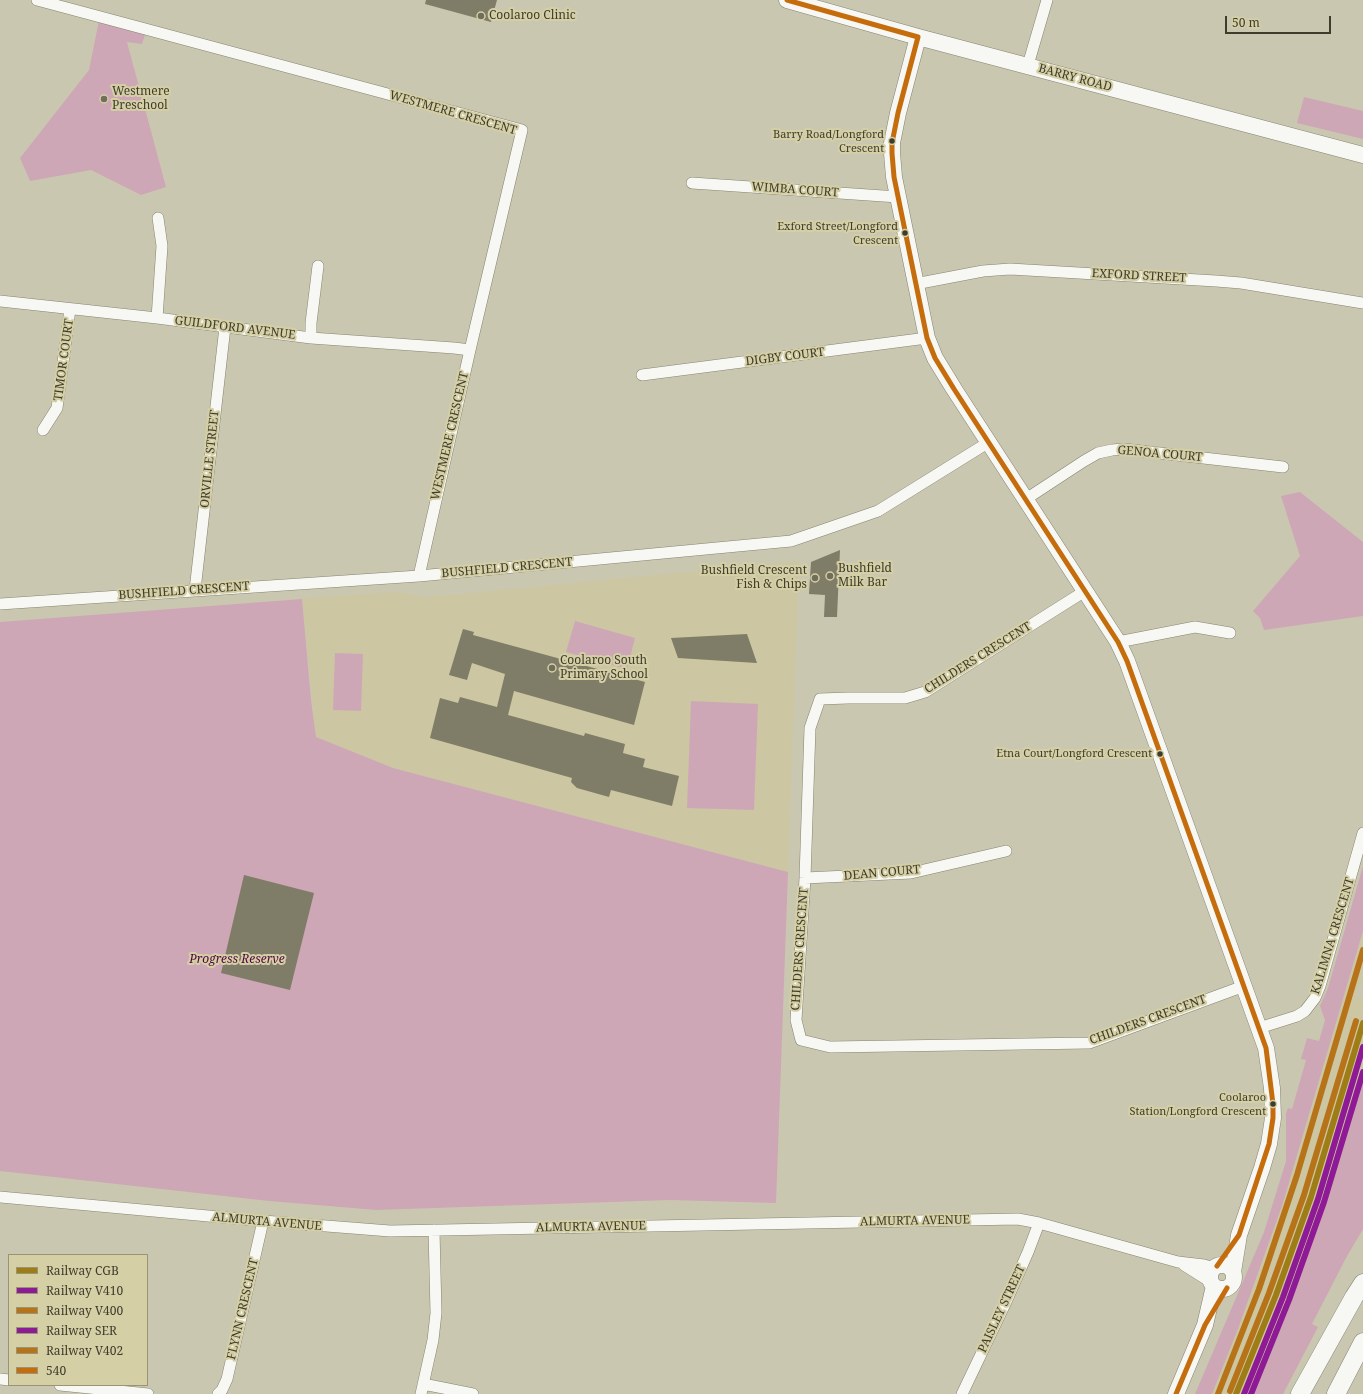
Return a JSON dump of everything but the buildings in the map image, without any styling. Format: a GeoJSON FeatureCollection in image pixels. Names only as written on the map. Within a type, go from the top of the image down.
{"type":"FeatureCollection","features":[{"type":"Feature","properties":{"kind":"main road"},"geometry":{"type":"LineString","coordinates":[[1300,1394],[1363,1283]]}},
{"type":"Feature","properties":{"kind":"main road"},"geometry":{"type":"LineString","coordinates":[[1336,1394],[1363,1342]]}},
{"type":"Feature","properties":{"kind":"street","name":"WESTMERE CRESCENT"},"geometry":{"type":"LineString","coordinates":[[37,0],[522,130],[419,576]]}},
{"type":"Feature","properties":{"kind":"street","name":"BARRY ROAD"},"geometry":{"type":"LineString","coordinates":[[787,0],[918,37],[1363,155]]}},
{"type":"Feature","properties":{"kind":"street"},"geometry":{"type":"LineString","coordinates":[[1028,65],[1047,0]]}},
{"type":"Feature","properties":{"kind":"street"},"geometry":{"type":"LineString","coordinates":[[918,37],[898,113],[892,143],[892,164],[927,338],[942,371],[1118,642],[1129,666],[1266,1048],[1274,1104],[1269,1144],[1239,1235],[1217,1278],[1205,1326],[1176,1394]]}},
{"type":"Feature","properties":{"kind":"street","name":"WIMBA COURT"},"geometry":{"type":"LineString","coordinates":[[692,183],[898,197]]}},
{"type":"Feature","properties":{"kind":"street"},"geometry":{"type":"LineString","coordinates":[[157,318],[162,246],[158,218]]}},
{"type":"Feature","properties":{"kind":"street"},"geometry":{"type":"LineString","coordinates":[[311,338],[311,323],[318,266]]}},
{"type":"Feature","properties":{"kind":"street","name":"EXFORD STREET"},"geometry":{"type":"LineString","coordinates":[[915,284],[983,271],[1010,269],[1241,283],[1363,303]]}},
{"type":"Feature","properties":{"kind":"street","name":"GUILDFORD AVENUE"},"geometry":{"type":"LineString","coordinates":[[0,301],[157,318],[311,338],[470,350]]}},
{"type":"Feature","properties":{"kind":"street","name":"TIMOR COURT"},"geometry":{"type":"LineString","coordinates":[[44,430],[57,408],[70,309]]}},
{"type":"Feature","properties":{"kind":"street","name":"ORVILLE STREET"},"geometry":{"type":"LineString","coordinates":[[195,590],[225,327]]}},
{"type":"Feature","properties":{"kind":"street","name":"DIGBY COURT"},"geometry":{"type":"LineString","coordinates":[[642,375],[927,338]]}},
{"type":"Feature","properties":{"kind":"street","name":"BUSHFIELD CRESCENT"},"geometry":{"type":"LineString","coordinates":[[0,604],[419,576],[791,541],[878,511],[989,442]]}},
{"type":"Feature","properties":{"kind":"street","name":"GENOA COURT"},"geometry":{"type":"LineString","coordinates":[[1026,499],[1098,453],[1112,450],[1124,449],[1283,467]]}},
{"type":"Feature","properties":{"kind":"street","name":"CHILDERS CRESCENT"},"geometry":{"type":"LineString","coordinates":[[1085,591],[925,692],[905,698],[820,699],[810,728],[805,878],[796,1020],[801,1040],[830,1047],[1089,1043],[1244,986]]}},
{"type":"Feature","properties":{"kind":"street"},"geometry":{"type":"LineString","coordinates":[[1118,642],[1195,627],[1230,633]]}},
{"type":"Feature","properties":{"kind":"street","name":"KALIMNA CRESCENT"},"geometry":{"type":"LineString","coordinates":[[1259,1028],[1297,1016],[1305,1011],[1315,998],[1320,986],[1363,833]]}},
{"type":"Feature","properties":{"kind":"street","name":"DEAN COURT"},"geometry":{"type":"LineString","coordinates":[[805,878],[911,873],[1006,851]]}},
{"type":"Feature","properties":{"kind":"street","name":"ALMURTA AVENUE"},"geometry":{"type":"LineString","coordinates":[[0,1197],[364,1230],[1018,1219],[1038,1223],[1178,1262],[1217,1278]]}},
{"type":"Feature","properties":{"kind":"street","name":"FLYNN CRESCENT"},"geometry":{"type":"LineString","coordinates":[[218,1394],[222,1390],[227,1379],[263,1221]]}},
{"type":"Feature","properties":{"kind":"street","name":"PAISLEY STREET"},"geometry":{"type":"LineString","coordinates":[[962,1394],[983,1353],[1017,1278],[1038,1223]]}},
{"type":"Feature","properties":{"kind":"street"},"geometry":{"type":"LineString","coordinates":[[434,1230],[436,1313],[433,1340],[422,1389],[473,1394]]}},
{"type":"Feature","properties":{"kind":"street"},"geometry":{"type":"LineString","coordinates":[[1217,1278],[1232,1283],[1239,1235]]}},
{"type":"Feature","properties":{"kind":"street"},"geometry":{"type":"LineString","coordinates":[[70,1386],[148,1394]]}},
{"type":"Feature","properties":{"kind":"shaded area","name":"Coolaroo South Primary School"},"geometry":{"type":"Polygon","coordinates":[[[799,561],[788,872],[393,768],[316,737],[302,599],[393,592],[430,597],[799,561]]]}},
{"type":"Feature","properties":{"kind":"shaded area"},"geometry":{"type":"Polygon","coordinates":[[[1363,931],[1363,977],[1361,984],[1359,984],[1356,996],[1363,997],[1363,1073],[1313,1239],[1253,1394],[1212,1394],[1238,1329],[1283,1203],[1363,931]]]}},
{"type":"Feature","properties":{"kind":"green space"},"geometry":{"type":"Polygon","coordinates":[[[99,20],[146,32],[142,44],[127,42],[166,187],[141,195],[91,170],[30,181],[20,158],[89,70],[99,20]]]}},
{"type":"Feature","properties":{"kind":"green space"},"geometry":{"type":"Polygon","coordinates":[[[1304,97],[1363,111],[1363,139],[1297,123],[1304,97]]]}},
{"type":"Feature","properties":{"kind":"green space"},"geometry":{"type":"Polygon","coordinates":[[[1300,492],[1363,542],[1363,616],[1264,630],[1260,618],[1253,611],[1300,556],[1281,496],[1300,492]]]}},
{"type":"Feature","properties":{"kind":"green space","name":"Progress Reserve"},"geometry":{"type":"Polygon","coordinates":[[[302,599],[311,700],[316,737],[393,768],[788,872],[776,1203],[670,1200],[376,1210],[269,1201],[0,1171],[0,622],[302,599]]]}},
{"type":"Feature","properties":{"kind":"green space"},"geometry":{"type":"Polygon","coordinates":[[[575,621],[635,638],[627,669],[566,652],[575,621]]]}},
{"type":"Feature","properties":{"kind":"green space"},"geometry":{"type":"Polygon","coordinates":[[[335,653],[363,654],[361,711],[333,710],[335,653]]]}},
{"type":"Feature","properties":{"kind":"green space"},"geometry":{"type":"Polygon","coordinates":[[[691,701],[758,704],[754,810],[687,808],[691,701]]]}},
{"type":"Feature","properties":{"kind":"green space"},"geometry":{"type":"Polygon","coordinates":[[[1363,866],[1363,931],[1283,1203],[1238,1329],[1212,1394],[1195,1394],[1264,1232],[1286,1161],[1286,1113],[1288,1108],[1292,1109],[1306,1060],[1301,1059],[1307,1038],[1319,1041],[1325,1020],[1320,1006],[1328,988],[1363,866]]]}},
{"type":"Feature","properties":{"kind":"green space"},"geometry":{"type":"Polygon","coordinates":[[[1363,1073],[1363,1229],[1346,1258],[1312,1324],[1318,1327],[1283,1394],[1253,1394],[1313,1239],[1363,1073]]]}},
{"type":"Feature","properties":{"kind":"rail line","name":"V402"},"geometry":{"type":"LineString","coordinates":[[1218,1394],[1259,1289],[1297,1175],[1363,950]]}},
{"type":"Feature","properties":{"kind":"rail line","name":"V400"},"geometry":{"type":"LineString","coordinates":[[1230,1391],[1269,1293],[1304,1195],[1356,1021]]}},
{"type":"Feature","properties":{"kind":"rail line","name":"CGB"},"geometry":{"type":"LineString","coordinates":[[1236,1394],[1276,1295],[1311,1197],[1363,1023]]}},
{"type":"Feature","properties":{"kind":"rail line","name":"V410"},"geometry":{"type":"LineString","coordinates":[[1244,1394],[1283,1297],[1318,1199],[1363,1047]]}},
{"type":"Feature","properties":{"kind":"rail line","name":"SER"},"geometry":{"type":"LineString","coordinates":[[1251,1394],[1289,1300],[1324,1202],[1363,1072]]}},
{"type":"Feature","properties":{"kind":"transit line","name":"540"},"geometry":{"type":"LineString","coordinates":[[787,0],[918,37]]}},
{"type":"Feature","properties":{"kind":"transit line","name":"540"},"geometry":{"type":"LineString","coordinates":[[918,37],[898,113],[892,143],[892,153],[894,177],[927,338],[935,358],[954,389],[1118,642],[1127,661],[1266,1048],[1273,1104],[1273,1118],[1269,1144],[1239,1235],[1217,1266]]}},
{"type":"Feature","properties":{"kind":"transit line","name":"540"},"geometry":{"type":"LineString","coordinates":[[1176,1394],[1205,1325],[1227,1288]]}},
{"type":"Feature","properties":{"kind":"place","name":"Coolaroo Clinic"},"geometry":{"type":"Point","coordinates":[481,16]}},
{"type":"Feature","properties":{"kind":"place","name":"Westmere Preschool"},"geometry":{"type":"Point","coordinates":[104,99]}},
{"type":"Feature","properties":{"kind":"place","name":"Barry Road/Longford Crescent"},"geometry":{"type":"Point","coordinates":[892,141]}},
{"type":"Feature","properties":{"kind":"place","name":"Exford Street/Longford Crescent"},"geometry":{"type":"Point","coordinates":[905,233]}},
{"type":"Feature","properties":{"kind":"place","name":"Bushfield Milk Bar"},"geometry":{"type":"Point","coordinates":[830,576]}},
{"type":"Feature","properties":{"kind":"place","name":"Bushfield Crescent Fish & Chips"},"geometry":{"type":"Point","coordinates":[815,578]}},
{"type":"Feature","properties":{"kind":"place","name":"Coolaroo South Primary School"},"geometry":{"type":"Point","coordinates":[552,668]}},
{"type":"Feature","properties":{"kind":"place","name":"Etna Court/Longford Crescent"},"geometry":{"type":"Point","coordinates":[1160,754]}},
{"type":"Feature","properties":{"kind":"place","name":"Coolaroo Station/Longford Crescent"},"geometry":{"type":"Point","coordinates":[1273,1104]}}]}
